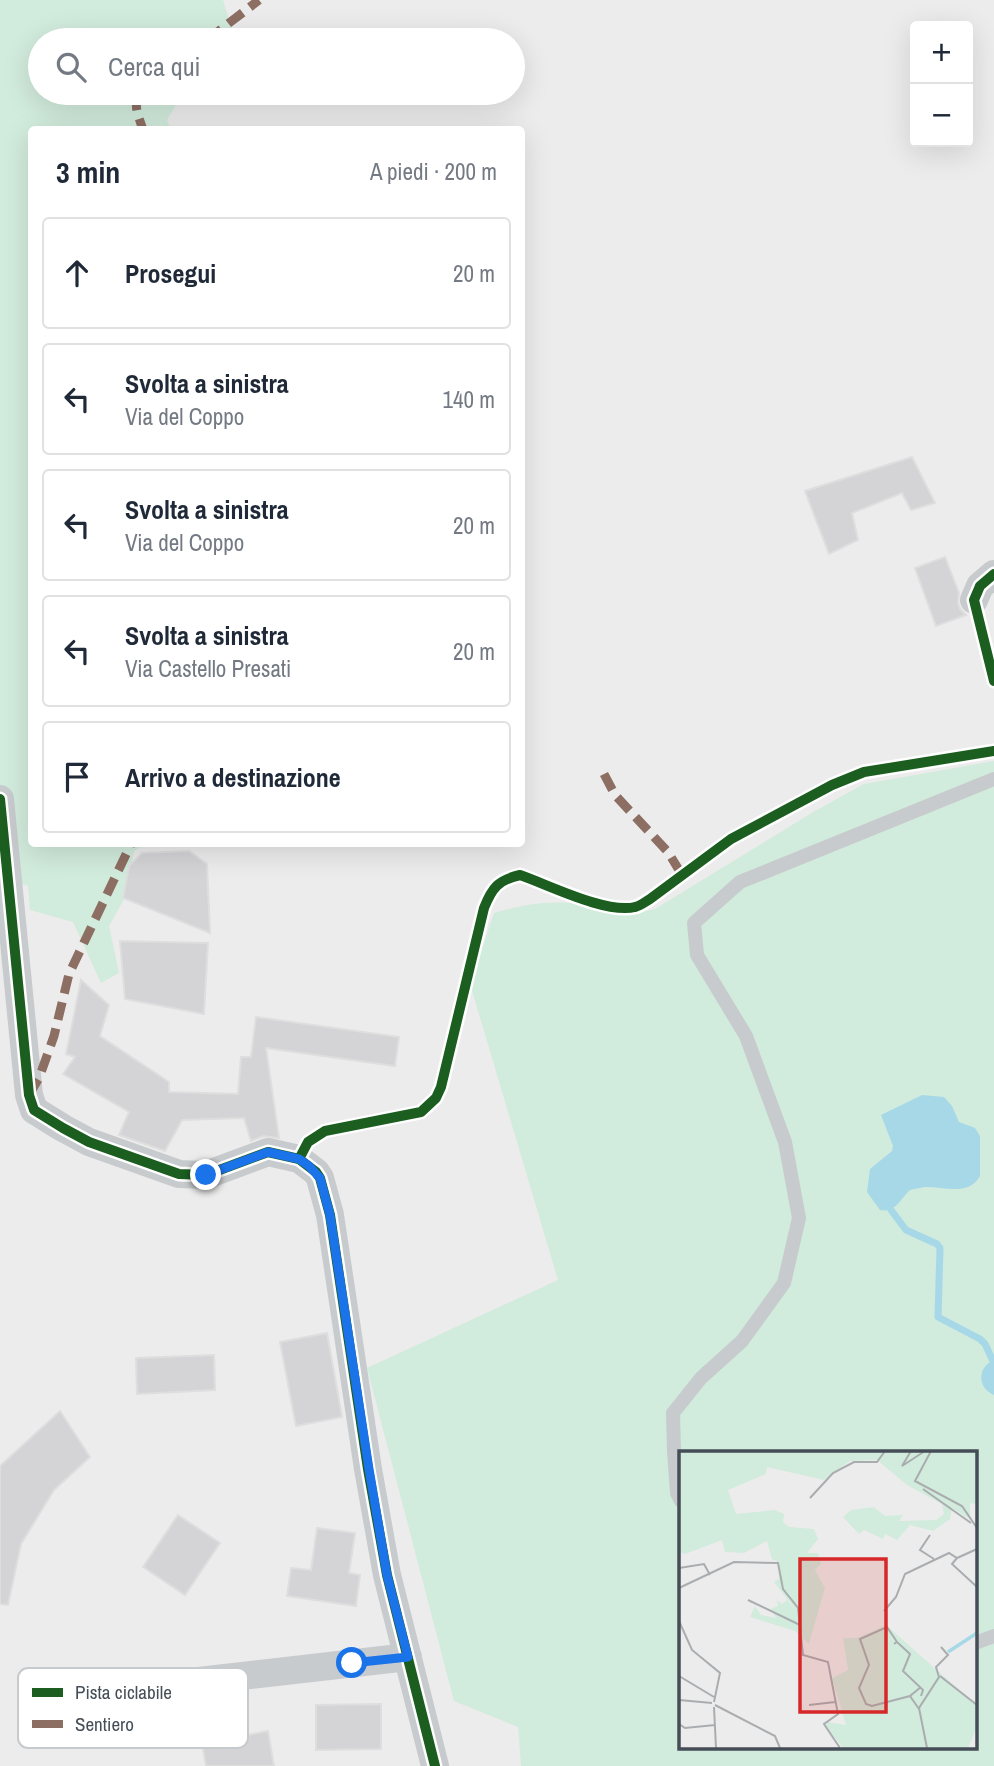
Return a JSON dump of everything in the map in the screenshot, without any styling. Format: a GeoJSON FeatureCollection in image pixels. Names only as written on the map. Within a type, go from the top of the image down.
{"type":"FeatureCollection","features":[{"type":"Feature","properties":{"kind":"street"},"geometry":{"type":"LineString","coordinates":[[974,600],[980,586],[994,574]]}},
{"type":"Feature","properties":{"kind":"street"},"geometry":{"type":"LineString","coordinates":[[0,799],[29,1095],[34,1110],[89,1142],[179,1174],[206,1175],[268,1152],[299,1159],[320,1178],[330,1215],[387,1575],[435,1766]]}},
{"type":"Feature","properties":{"kind":"street"},"geometry":{"type":"LineString","coordinates":[[248,1675],[408,1657]]}},
{"type":"Feature","properties":{"kind":"lane"},"geometry":{"type":"LineString","coordinates":[[679,1497],[673,1413],[701,1378],[742,1341],[784,1283],[799,1218],[785,1142],[746,1037],[697,955],[694,923],[740,882],[994,779]]}},
{"type":"Feature","properties":{"kind":"lane"},"geometry":{"type":"LineString","coordinates":[[976,1643],[994,1636]]}},
{"type":"Feature","properties":{"kind":"green space"},"geometry":{"type":"Polygon","coordinates":[[[0,0],[223,0],[231,28],[28,28],[28,105],[176,105],[167,120],[170,126],[28,126],[28,847],[141,847],[134,851],[128,892],[109,926],[119,973],[101,983],[73,922],[30,910],[28,886],[0,876],[0,0]]]}},
{"type":"Feature","properties":{"kind":"green space"},"geometry":{"type":"Polygon","coordinates":[[[994,761],[994,1766],[521,1766],[518,1727],[454,1701],[367,1368],[558,1280],[470,984],[494,913],[550,903],[581,904],[622,912],[655,909],[864,784],[994,761]]]}},
{"type":"Feature","properties":{"kind":"water"},"geometry":{"type":"Polygon","coordinates":[[[922,1095],[944,1097],[952,1106],[959,1122],[975,1128],[980,1136],[980,1176],[970,1186],[963,1188],[927,1187],[910,1190],[894,1207],[880,1210],[867,1192],[870,1169],[892,1151],[893,1146],[881,1115],[922,1095]]]}},
{"type":"Feature","properties":{"kind":"water"},"geometry":{"type":"Polygon","coordinates":[[[994,1360],[994,1395],[984,1388],[981,1378],[984,1367],[994,1360]]]}},
{"type":"Feature","properties":{"kind":"building"},"geometry":{"type":"Polygon","coordinates":[[[912,457],[935,503],[911,510],[902,493],[852,513],[858,540],[829,554],[805,491],[912,457]]]}},
{"type":"Feature","properties":{"kind":"building"},"geometry":{"type":"Polygon","coordinates":[[[945,557],[959,593],[960,609],[966,615],[936,626],[915,568],[945,557]]]}},
{"type":"Feature","properties":{"kind":"building"},"geometry":{"type":"Polygon","coordinates":[[[189,851],[207,864],[210,933],[123,898],[129,866],[142,853],[189,851]]]}},
{"type":"Feature","properties":{"kind":"building"},"geometry":{"type":"Polygon","coordinates":[[[120,941],[208,943],[204,1014],[125,999],[120,941]]]}},
{"type":"Feature","properties":{"kind":"building"},"geometry":{"type":"Polygon","coordinates":[[[81,980],[109,1005],[100,1036],[169,1082],[169,1092],[238,1094],[241,1057],[251,1057],[256,1017],[399,1037],[395,1066],[266,1048],[279,1138],[263,1136],[251,1141],[244,1118],[182,1120],[165,1151],[119,1135],[129,1112],[63,1074],[75,1057],[66,1054],[81,980]]]}},
{"type":"Feature","properties":{"kind":"building"},"geometry":{"type":"Polygon","coordinates":[[[327,1333],[342,1417],[296,1426],[280,1342],[327,1333]]]}},
{"type":"Feature","properties":{"kind":"building"},"geometry":{"type":"Polygon","coordinates":[[[214,1355],[215,1390],[137,1394],[136,1358],[214,1355]]]}},
{"type":"Feature","properties":{"kind":"building"},"geometry":{"type":"Polygon","coordinates":[[[60,1411],[90,1457],[54,1490],[21,1544],[8,1605],[0,1604],[0,1466],[60,1411]]]}},
{"type":"Feature","properties":{"kind":"building"},"geometry":{"type":"Polygon","coordinates":[[[178,1515],[220,1543],[185,1595],[143,1567],[178,1515]]]}},
{"type":"Feature","properties":{"kind":"building"},"geometry":{"type":"Polygon","coordinates":[[[317,1528],[355,1533],[349,1573],[360,1575],[356,1606],[287,1596],[291,1568],[311,1570],[317,1528]]]}},
{"type":"Feature","properties":{"kind":"building"},"geometry":{"type":"Polygon","coordinates":[[[381,1704],[381,1749],[316,1750],[316,1705],[381,1704]]]}},
{"type":"Feature","properties":{"kind":"building"},"geometry":{"type":"Polygon","coordinates":[[[268,1731],[274,1766],[206,1766],[203,1748],[248,1748],[248,1735],[268,1731]]]}},
{"type":"Feature","properties":{"kind":"waterway"},"geometry":{"type":"LineString","coordinates":[[891,1210],[906,1230],[937,1244],[940,1248],[938,1317],[980,1339],[993,1361]]}},
{"type":"Feature","properties":{"kind":"marked path"},"geometry":{"type":"LineString","coordinates":[[223,28],[259,0]]}},
{"type":"Feature","properties":{"kind":"marked path"},"geometry":{"type":"LineString","coordinates":[[136,105],[142,126]]}},
{"type":"Feature","properties":{"kind":"marked path"},"geometry":{"type":"LineString","coordinates":[[604,774],[615,795],[668,852],[682,875]]}},
{"type":"Feature","properties":{"kind":"marked path"},"geometry":{"type":"LineString","coordinates":[[29,1095],[39,1078],[54,1036],[69,974],[130,847]]}},
{"type":"Feature","properties":{"kind":"cycle path"},"geometry":{"type":"LineString","coordinates":[[994,574],[980,586],[974,600],[994,681]]}},
{"type":"Feature","properties":{"kind":"cycle path"},"geometry":{"type":"LineString","coordinates":[[299,1159],[308,1142],[325,1131],[421,1112],[436,1098],[441,1087],[484,908],[493,890],[506,879],[520,875],[594,903],[623,908],[635,907],[650,899],[731,839],[832,785],[864,772],[994,751]]}},
{"type":"Feature","properties":{"kind":"cycle path"},"geometry":{"type":"LineString","coordinates":[[0,799],[29,1095],[34,1110],[89,1142],[179,1174],[206,1175],[268,1152],[299,1159],[320,1178],[330,1215],[368,1469],[387,1575],[435,1766]]}},
{"type":"Feature","properties":{"kind":"route"},"geometry":{"type":"LineString","coordinates":[[206,1175],[268,1152],[299,1159],[316,1172],[323,1185],[387,1575],[408,1657],[352,1663]]}}]}
